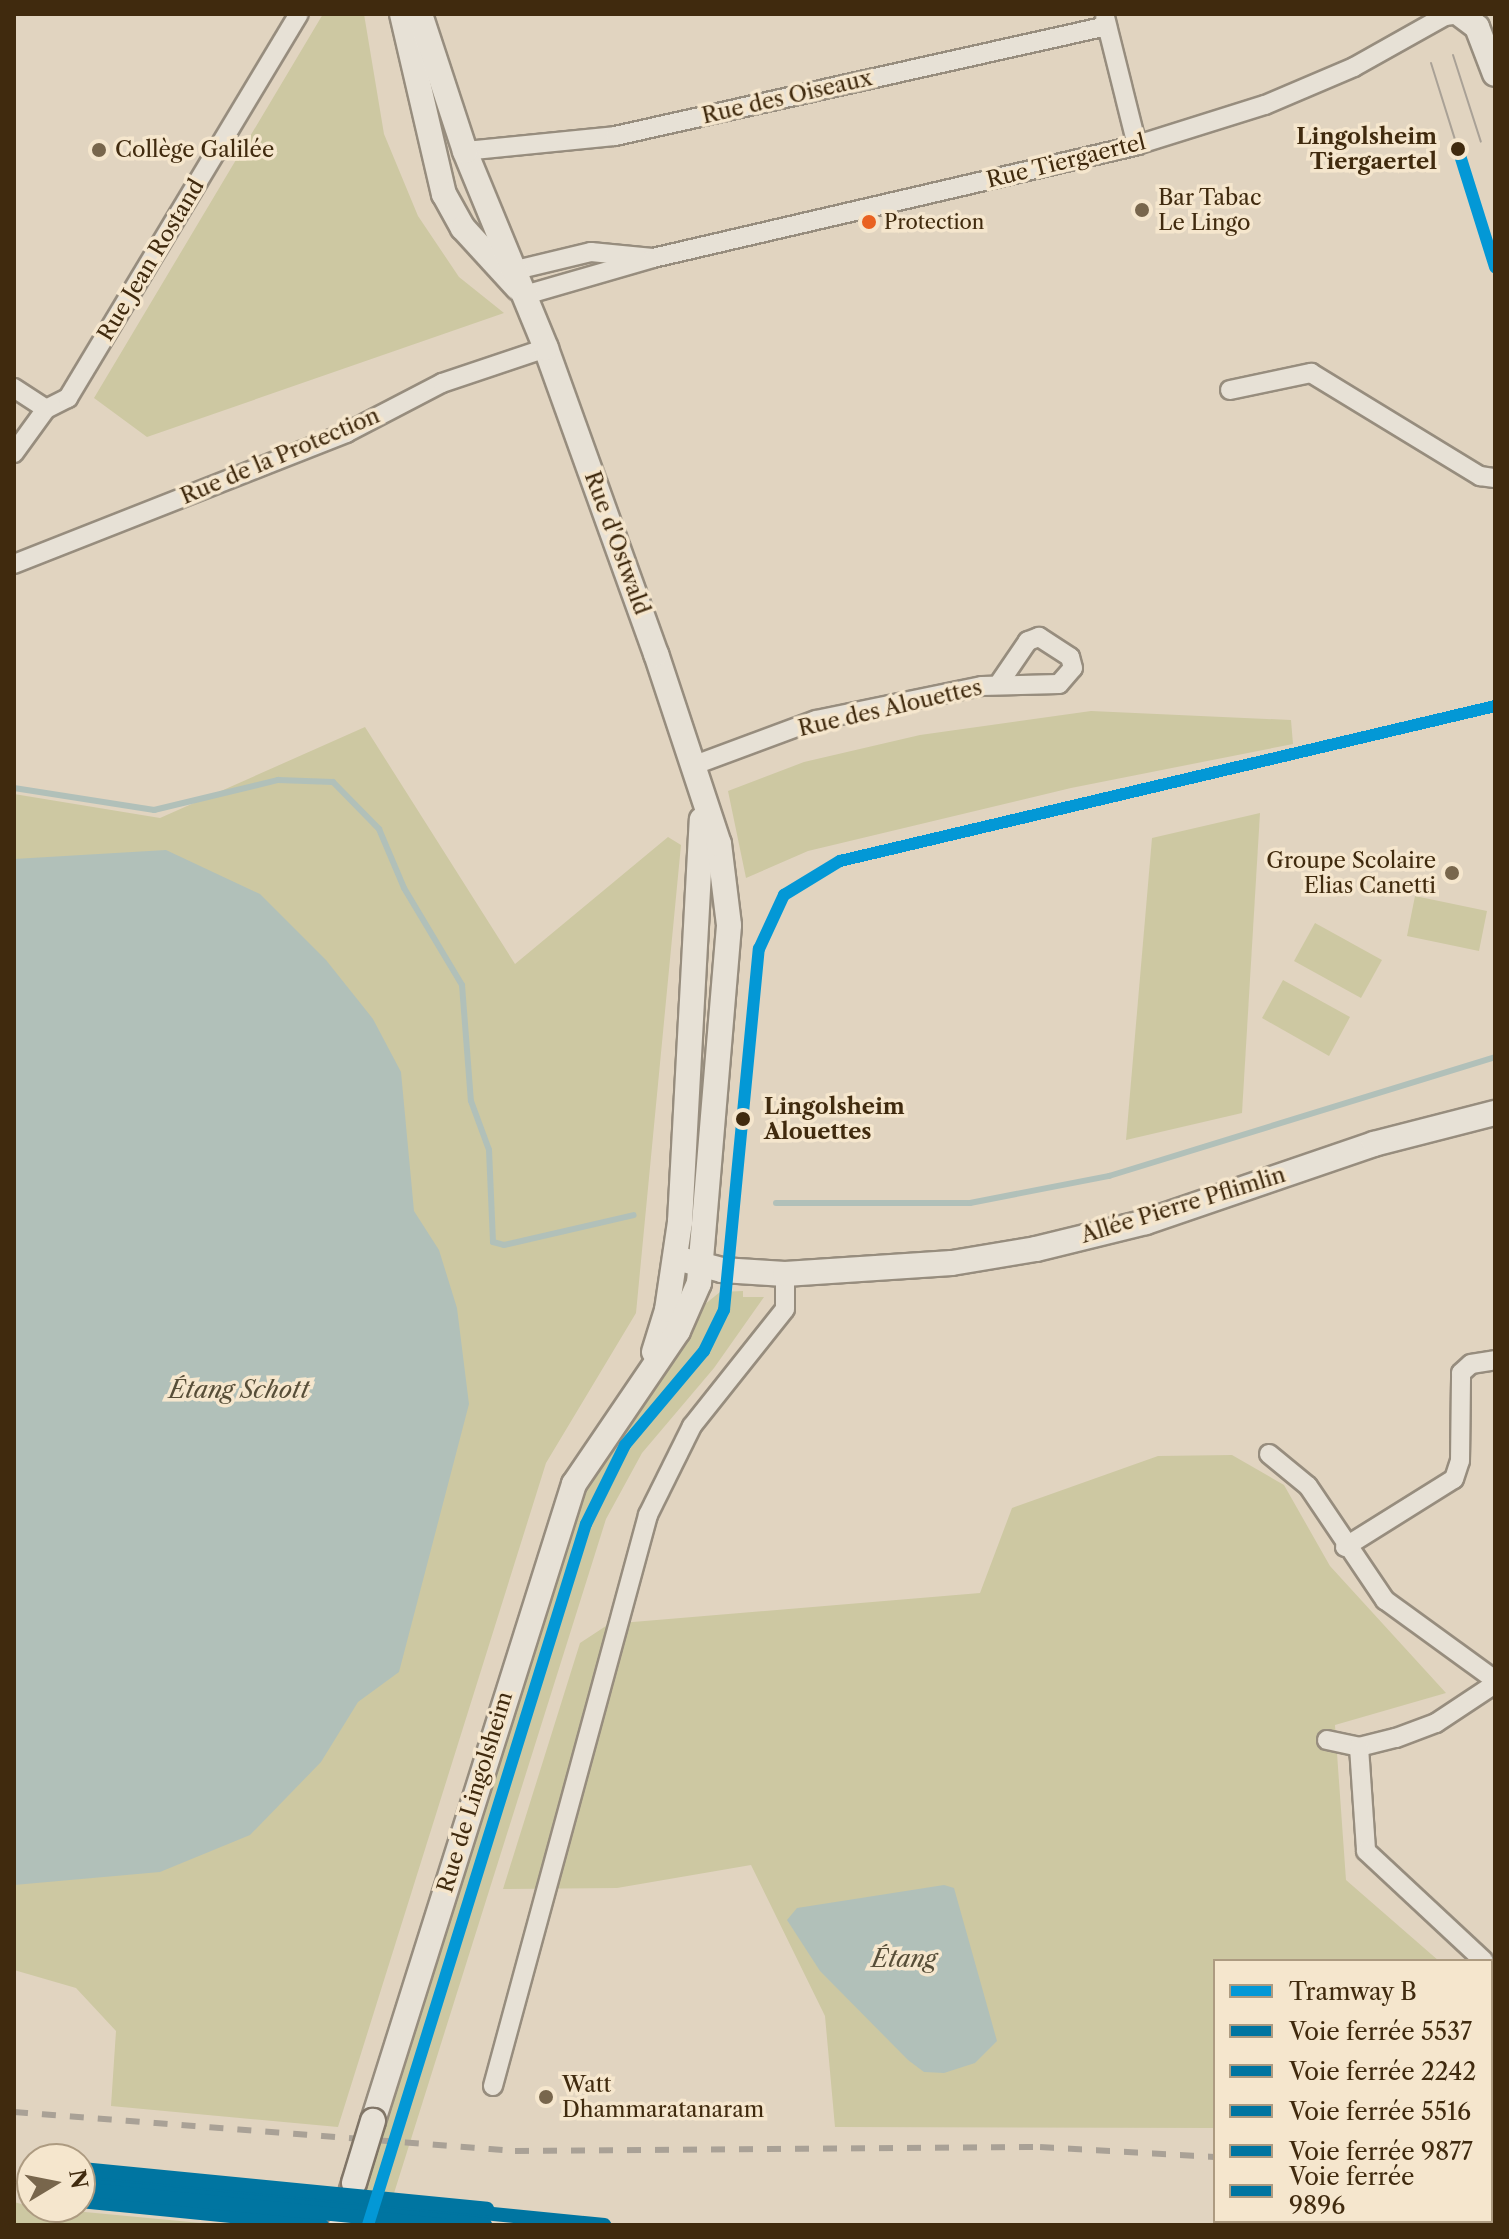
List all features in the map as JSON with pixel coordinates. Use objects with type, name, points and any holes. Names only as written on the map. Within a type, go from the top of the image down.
[{"type":"main road","name":"Rue d'Ostwald","points":[[402,14],[444,194],[481,250],[525,295]]},
{"type":"main road","name":"Rue d'Ostwald","points":[[420,14],[465,151],[546,348],[719,844],[729,903],[703,1266]]},
{"type":"main road","points":[[1474,19],[1495,74]]},
{"type":"main road","name":"Rue d'Ostwald","points":[[676,1258],[703,871],[700,794]]},
{"type":"main road","name":"Allée Pierre Pflimlin","points":[[676,1258],[703,1266],[785,1274],[952,1263],[1036,1249],[1146,1222],[1374,1144],[1495,1113]]},
{"type":"main road","name":"Rue de Lingolsheim","points":[[645,1376],[664,1323],[676,1258]]},
{"type":"main road","name":"Rue de Lingolsheim","points":[[341,2225],[557,1526],[589,1455],[686,1318],[703,1266]]},
{"type":"street","name":"Rue Jean Rostand","points":[[14,453],[46,409],[68,398],[299,14]]},
{"type":"street","name":"Rue Tiergaertel","points":[[525,295],[653,258],[1137,145],[1265,105],[1354,67],[1445,16],[1474,19]]},
{"type":"street","points":[[1106,20],[1137,145]]},
{"type":"street","name":"Rue des Oiseaux","points":[[465,151],[615,136],[1106,20]]},
{"type":"street","name":"Rue Tiergaertel","points":[[516,270],[591,252],[653,258]]},
{"type":"street","name":"Rue de la Protection","points":[[14,564],[346,433],[442,383],[546,348]]},
{"type":"street","points":[[1230,390],[1311,373],[1480,476],[1495,478]]},
{"type":"street","points":[[14,388],[46,409]]},
{"type":"street","name":"Rue des Alouettes","points":[[692,766],[816,720],[998,685]]},
{"type":"street","points":[[493,2086],[648,1515],[692,1426],[785,1309],[785,1274]]},
{"type":"street","points":[[1345,1547],[1454,1479],[1460,1461],[1461,1373],[1471,1364],[1495,1360]]},
{"type":"street","points":[[1269,1454],[1308,1486],[1345,1547],[1407,1619],[1495,1682],[1436,1723],[1359,1747],[1327,1740]]},
{"type":"street","points":[[1359,1747],[1366,1851],[1482,1959]]},
{"type":"shaded area","points":[[323,14],[364,14],[384,134],[418,216],[459,277],[504,313],[147,437],[94,398]]},
{"type":"shaded area","points":[[1091,711],[1291,720],[1293,744],[1071,788],[808,851],[746,878],[728,791],[804,762],[920,735]]},
{"type":"shaded area","points":[[365,727],[515,964],[668,837],[681,845],[636,1313],[546,1463],[338,2127],[111,2106],[116,2031],[76,1988],[14,1970],[14,794],[160,818]]},
{"type":"shaded area","points":[[1260,813],[1242,1113],[1126,1140],[1152,838]]},
{"type":"shaded area","points":[[1415,896],[1487,911],[1479,951],[1407,936]]},
{"type":"shaded area","points":[[1315,923],[1382,960],[1361,998],[1294,961]]},
{"type":"shaded area","points":[[1283,980],[1350,1017],[1329,1056],[1262,1018]]},
{"type":"shaded area","points":[[743,1291],[743,1297],[764,1297],[714,1368],[642,1453],[606,1519],[384,2225],[352,2225],[579,1498],[600,1456],[678,1356],[704,1305],[720,1292]]},
{"type":"shaded area","points":[[1232,1455],[1284,1485],[1330,1566],[1446,1693],[1335,1725],[1346,1880],[1437,1959],[1213,1959],[1213,2128],[835,2127],[825,2016],[751,1865],[617,1888],[503,1889],[580,1643],[609,1624],[980,1593],[1012,1508],[1158,1456]]},
{"type":"shaded area","points":[[14,2202],[16,2223],[96,2223],[96,2213],[222,2225],[14,2225]]},
{"type":"water","name":"Étang Schott","points":[[166,850],[260,894],[326,960],[373,1019],[401,1072],[414,1211],[439,1250],[457,1308],[469,1404],[399,1672],[358,1702],[321,1762],[250,1835],[160,1872],[14,1885],[14,859]]},
{"type":"water","name":"Étang","points":[[944,1885],[954,1888],[997,2041],[975,2063],[944,2073],[924,2072],[908,2060],[820,1971],[787,1920],[797,1908]]},
{"type":"waterway","points":[[14,788],[154,810],[278,780],[333,782],[379,829],[404,888],[462,985],[471,1101],[489,1150],[493,1242],[504,1245],[634,1215]]},
{"type":"waterway","points":[[776,1203],[970,1203],[1109,1176],[1495,1057]]},
{"type":"tram line","points":[[1453,55],[1481,142]]},
{"type":"tram line","points":[[1431,63],[1458,149]]},
{"type":"tram line","name":"B","points":[[1458,149],[1495,267]]},
{"type":"tram line","name":"B","points":[[368,2225],[586,1524],[625,1445],[704,1351],[724,1310],[759,949],[784,895],[840,861],[1495,706]]},
{"type":"railway","points":[[14,2112],[515,2151],[1040,2147],[1213,2157]]},
{"type":"rail line","name":"9896","points":[[96,2170],[487,2209]]},
{"type":"rail line","name":"5537","points":[[96,2175],[604,2225]]},
{"type":"rail line","name":"2242","points":[[96,2187],[485,2225]]},
{"type":"rail line","name":"9877","points":[[96,2191],[442,2225]]},
{"type":"rail line","name":"5516","points":[[96,2203],[322,2225]]},
{"type":"place","name":"Lingolsheim Tiergaertel","points":[[1458,149]]},
{"type":"place","name":"Collège Galilée","points":[[99,150]]},
{"type":"place","name":"Bar Tabac Le Lingo","points":[[1142,210]]},
{"type":"place","name":"Protection","points":[[869,222]]},
{"type":"place","name":"Groupe Scolaire Elias Canetti","points":[[1452,873]]},
{"type":"place","name":"Lingolsheim Alouettes","points":[[743,1119]]},
{"type":"place","name":"Watt Dhammaratanaram","points":[[546,2097]]}]
